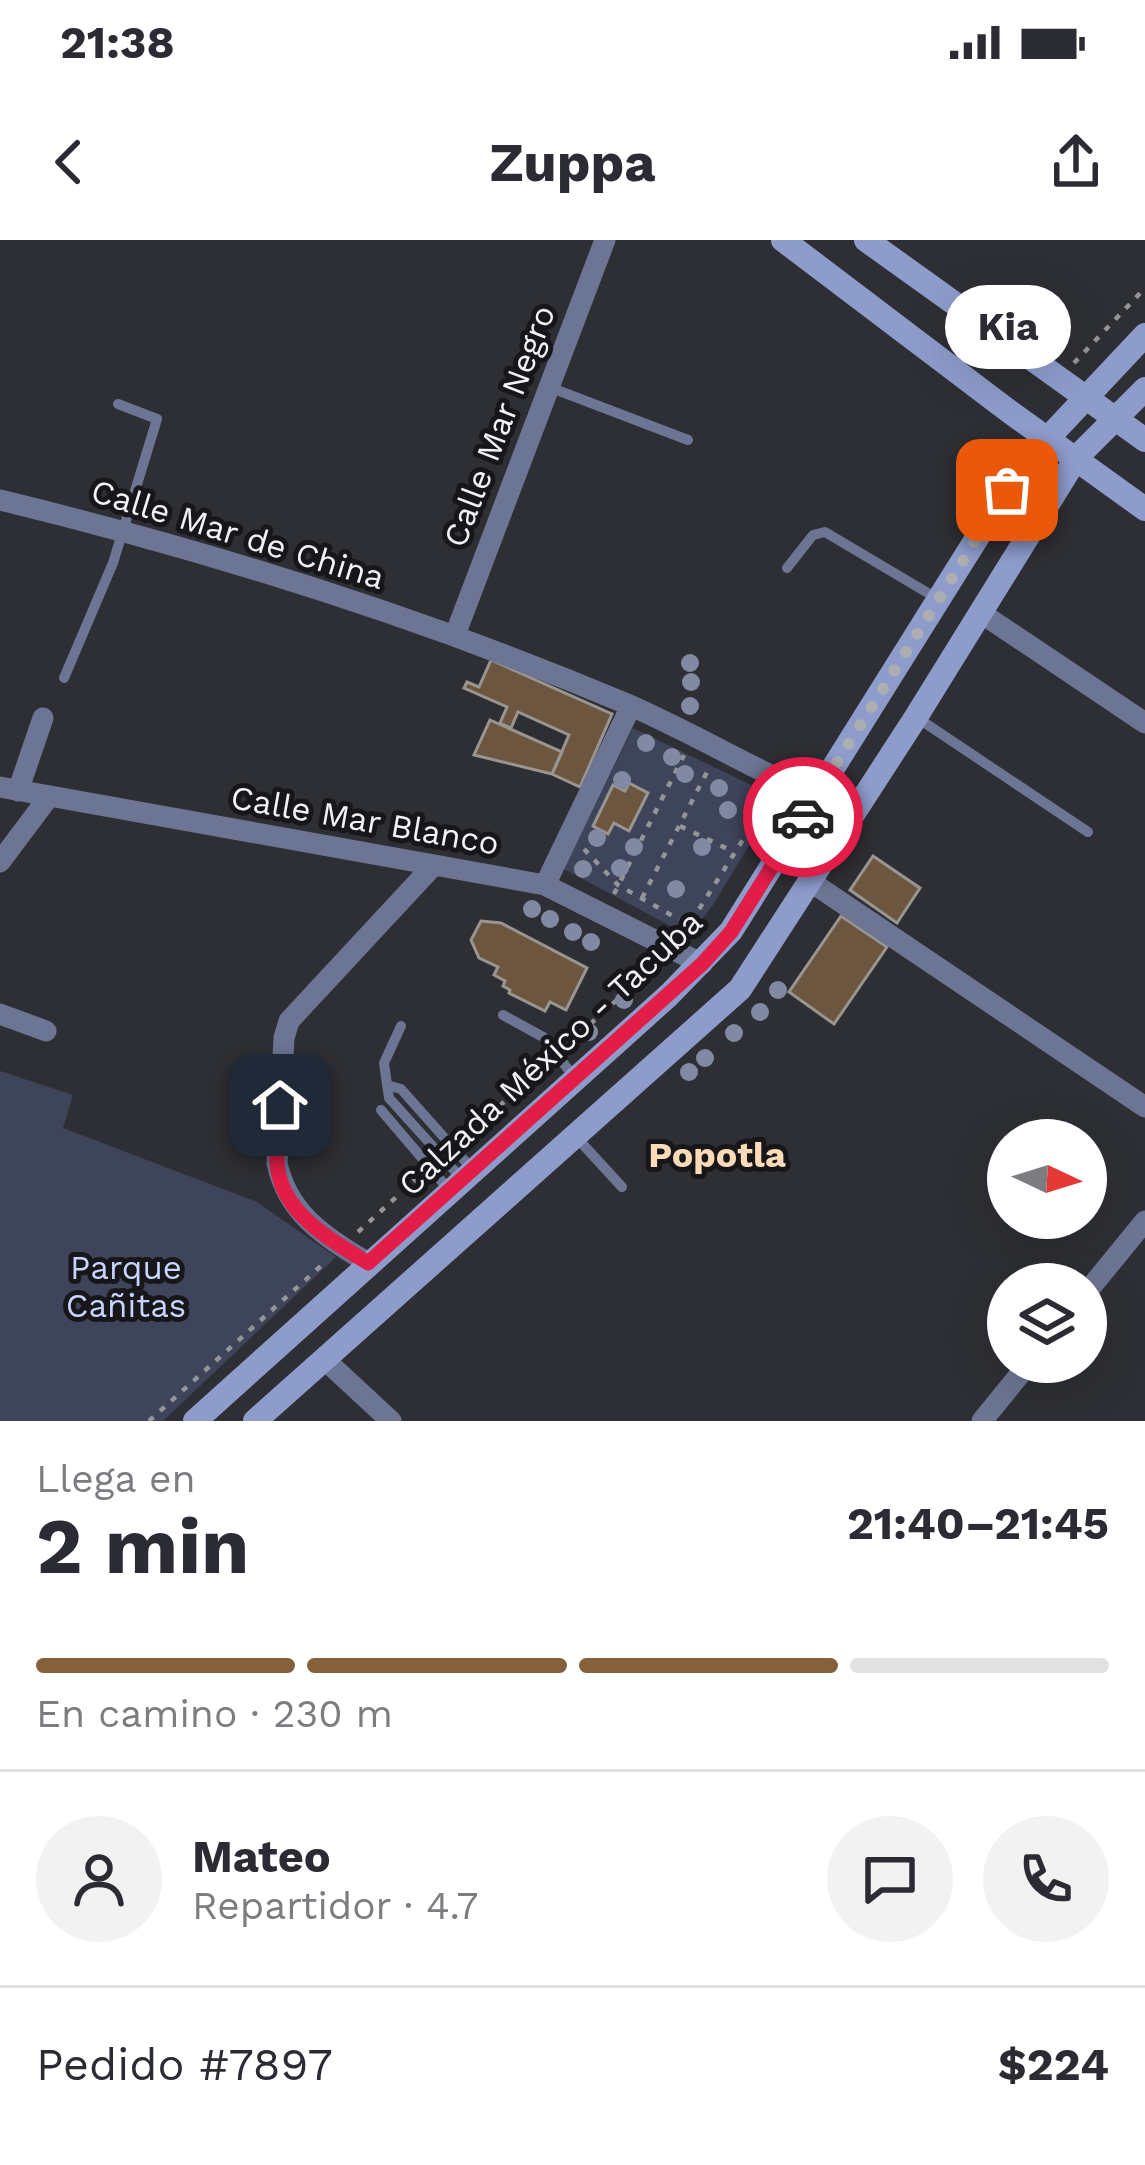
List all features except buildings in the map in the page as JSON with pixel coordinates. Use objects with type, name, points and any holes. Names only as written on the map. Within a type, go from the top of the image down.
[{"type":"main road","points":[[783,240],[1145,509]]},
{"type":"main road","points":[[866,240],[1145,440]]},
{"type":"main road","name":"Calzada México - Tacuba","points":[[195,1421],[702,964],[731,932],[1007,490],[1049,437],[1145,335]]},
{"type":"main road","points":[[255,1421],[740,989],[1077,458],[1145,389]]},
{"type":"street","name":"Calle Mar Negro","points":[[455,635],[605,240]]},
{"type":"street","name":"Calle Mar de China","points":[[0,500],[123,530],[455,635],[631,706],[816,797]]},
{"type":"street","points":[[981,613],[1145,723]]},
{"type":"street","points":[[544,885],[631,706]]},
{"type":"street","points":[[9,789],[43,718]]},
{"type":"street","name":"Calle Mar Blanco","points":[[9,789],[544,885],[702,964]]},
{"type":"street","points":[[0,862],[48,798]]},
{"type":"street","points":[[368,1263],[313,1227],[291,1203],[280,1177],[284,1037],[289,1021],[432,867]]},
{"type":"street","points":[[811,882],[1145,1107]]},
{"type":"street","points":[[0,1014],[46,1031]]},
{"type":"street","points":[[1107,1267],[1145,1221]]},
{"type":"street","points":[[324,1359],[391,1421]]},
{"type":"street","points":[[982,1421],[1013,1383]]},
{"type":"lane","points":[[549,387],[688,440]]},
{"type":"lane","points":[[64,678],[113,562],[157,418],[118,404]]},
{"type":"lane","points":[[787,568],[813,536],[825,532],[938,599]]},
{"type":"lane","points":[[916,717],[1088,832]]},
{"type":"lane","points":[[503,1015],[542,1037],[575,1078]]},
{"type":"lane","points":[[400,1026],[385,1063],[388,1091],[462,1181]]},
{"type":"lane","points":[[388,1091],[401,1089],[453,1148],[462,1181]]},
{"type":"lane","points":[[381,1110],[429,1167],[462,1181]]},
{"type":"lane","points":[[577,1138],[622,1187]]},
{"type":"path","points":[[603,916],[694,736]]},
{"type":"path","points":[[642,898],[709,767]]},
{"type":"path","points":[[580,844],[618,885],[689,925],[781,781]]},
{"type":"path","points":[[680,826],[735,853]]},
{"type":"path","points":[[453,1148],[649,971]]},
{"type":"path","points":[[149,1421],[429,1167]]},
{"type":"green space","points":[[633,728],[778,798],[689,936],[564,869]]},
{"type":"green space","name":"Parque Cañitas","points":[[0,1071],[73,1095],[63,1128],[257,1202],[336,1257],[163,1421],[0,1421]]},
{"type":"way so far","points":[[803,817],[1007,490]]},
{"type":"place","name":"Kia","points":[[1007,490]]},
{"type":"district","name":"Popotla","points":[[717,1155]]},
{"type":"route","points":[[280,1105],[277,1163],[291,1203],[313,1227],[368,1263],[702,964],[731,932],[803,817]]}]
